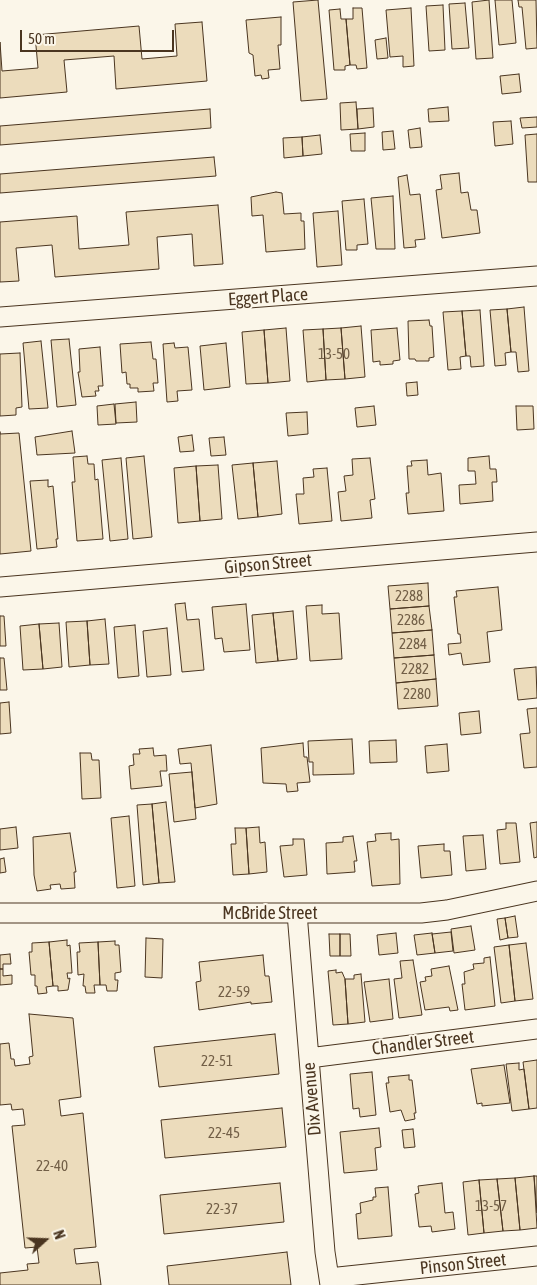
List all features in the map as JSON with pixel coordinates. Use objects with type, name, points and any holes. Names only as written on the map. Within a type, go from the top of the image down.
[{"type":"street","name":"Eggert Place","points":[[0,317],[537,276]]},
{"type":"street","name":"Gipson Street","points":[[0,587],[537,542]]},
{"type":"street","name":"McBride Street","points":[[0,913],[421,912],[447,910],[537,891]]},
{"type":"street","name":"Dix Avenue","points":[[297,913],[330,1282]]},
{"type":"street","name":"Chandler Street","points":[[309,1058],[537,1029]]},
{"type":"street","name":"Pinson Street","points":[[330,1282],[537,1256]]},
{"type":"building","points":[[318,0],[327,99],[301,101],[293,2]]},
{"type":"building","points":[[489,0],[493,58],[476,59],[472,2]]},
{"type":"building","points":[[495,0],[512,0],[516,43],[499,45]]},
{"type":"building","points":[[518,0],[536,0],[537,48],[526,49],[522,7],[519,7]]},
{"type":"building","points":[[465,3],[469,48],[452,49],[449,4]]},
{"type":"building","points":[[443,5],[445,50],[429,51],[426,6]]},
{"type":"building","points":[[353,8],[362,8],[367,68],[357,69],[356,65],[350,65],[346,19],[353,19]]},
{"type":"building","points":[[411,8],[414,66],[403,67],[403,56],[390,57],[386,10]]},
{"type":"building","points":[[340,9],[341,19],[346,19],[350,65],[345,66],[345,70],[334,70],[329,10]]},
{"type":"building","points":[[281,17],[281,45],[278,45],[280,69],[268,70],[269,78],[262,79],[261,75],[255,76],[253,55],[249,53],[246,20]]},
{"type":"building","points":[[202,22],[207,81],[116,89],[114,56],[64,60],[67,92],[0,98],[0,42],[2,71],[38,68],[35,35],[139,26],[142,59],[177,56],[175,24]]},
{"type":"building","points":[[386,38],[388,58],[377,59],[375,40]]},
{"type":"building","points":[[519,74],[521,92],[502,94],[500,76]]},
{"type":"building","points":[[356,102],[358,129],[341,130],[340,103]]},
{"type":"building","points":[[448,107],[449,121],[429,122],[428,109]]},
{"type":"building","points":[[373,108],[374,127],[358,129],[357,109]]},
{"type":"building","points":[[210,109],[211,128],[0,145],[0,126]]},
{"type":"building","points":[[537,117],[537,127],[522,128],[520,118]]},
{"type":"building","points":[[511,121],[513,144],[495,146],[493,122]]},
{"type":"building","points":[[420,128],[422,147],[410,148],[408,130]]},
{"type":"building","points":[[393,131],[395,149],[383,150],[382,132]]},
{"type":"building","points":[[365,133],[365,151],[351,151],[350,134]]},
{"type":"building","points":[[537,134],[537,182],[528,182],[525,135]]},
{"type":"building","points":[[320,135],[322,154],[303,156],[302,137]]},
{"type":"building","points":[[302,137],[303,156],[284,158],[283,138]]},
{"type":"building","points":[[214,157],[216,176],[0,193],[0,174]]},
{"type":"building","points":[[459,173],[461,193],[468,192],[471,210],[477,210],[480,233],[442,238],[436,190],[442,189],[440,175]]},
{"type":"building","points":[[407,175],[410,195],[420,194],[425,239],[415,240],[416,247],[404,248],[398,177]]},
{"type":"building","points":[[276,192],[282,193],[284,214],[301,213],[301,221],[304,221],[305,249],[266,252],[263,215],[252,216],[251,197]]},
{"type":"building","points":[[393,196],[395,249],[376,249],[371,198]]},
{"type":"building","points":[[364,199],[368,244],[357,245],[357,250],[346,250],[342,201]]},
{"type":"building","points":[[218,205],[223,264],[194,266],[192,234],[157,237],[159,269],[55,277],[52,245],[16,248],[19,281],[0,282],[0,222],[77,216],[79,249],[129,245],[126,212]]},
{"type":"building","points":[[338,211],[342,265],[317,267],[313,213]]},
{"type":"building","points":[[524,307],[529,371],[518,372],[516,352],[511,352],[507,309]]},
{"type":"building","points":[[507,309],[511,352],[505,353],[506,365],[495,366],[490,310]]},
{"type":"building","points":[[480,310],[484,366],[471,367],[470,356],[466,356],[462,311]]},
{"type":"building","points":[[462,311],[466,356],[460,357],[461,369],[448,370],[443,312]]},
{"type":"building","points":[[429,320],[430,326],[432,326],[434,357],[429,358],[429,361],[409,359],[408,321]]},
{"type":"building","points":[[361,326],[365,377],[345,379],[341,328]]},
{"type":"building","points":[[286,328],[290,381],[268,383],[264,330]]},
{"type":"building","points":[[341,328],[345,379],[326,380],[323,329]]},
{"type":"building","points":[[397,328],[400,360],[393,361],[393,364],[380,365],[380,361],[373,362],[371,330]]},
{"type":"building","points":[[323,329],[326,380],[307,382],[303,330]]},
{"type":"building","points":[[264,330],[268,383],[246,384],[242,332]]},
{"type":"building","points":[[69,339],[76,405],[57,407],[51,340]]},
{"type":"building","points":[[41,341],[48,408],[29,409],[23,343]]},
{"type":"building","points":[[151,342],[153,359],[156,359],[158,383],[153,383],[154,391],[138,392],[138,388],[130,388],[130,384],[127,384],[126,372],[122,373],[120,344]]},
{"type":"building","points":[[174,343],[175,348],[188,347],[192,390],[177,391],[178,401],[167,402],[163,344]]},
{"type":"building","points":[[226,343],[230,387],[204,390],[200,346]]},
{"type":"building","points":[[100,347],[103,386],[98,386],[99,391],[95,391],[96,396],[82,397],[78,372],[80,372],[79,349]]},
{"type":"building","points":[[20,353],[22,407],[16,408],[16,415],[0,416],[0,354]]},
{"type":"building","points":[[417,382],[418,395],[407,396],[406,383]]},
{"type":"building","points":[[136,402],[137,422],[116,423],[115,404]]},
{"type":"building","points":[[114,404],[116,424],[98,425],[97,406]]},
{"type":"building","points":[[374,406],[376,425],[357,427],[355,408]]},
{"type":"building","points":[[516,406],[533,406],[534,429],[517,430]]},
{"type":"building","points":[[307,412],[308,434],[288,436],[286,413]]},
{"type":"building","points":[[72,431],[75,453],[37,455],[35,437]]},
{"type":"building","points":[[19,433],[31,551],[0,554],[0,434]]},
{"type":"building","points":[[192,435],[194,451],[180,452],[178,437]]},
{"type":"building","points":[[224,437],[226,455],[211,456],[209,438]]},
{"type":"building","points":[[87,456],[88,464],[94,464],[95,480],[98,479],[103,539],[77,541],[72,482],[75,482],[73,457]]},
{"type":"building","points":[[144,456],[152,537],[133,539],[126,458]]},
{"type":"building","points":[[489,456],[490,469],[496,469],[497,482],[492,482],[493,501],[460,504],[459,485],[476,484],[475,471],[468,471],[468,458]]},
{"type":"building","points":[[121,458],[128,539],[110,541],[102,460]]},
{"type":"building","points":[[370,458],[375,499],[370,500],[372,518],[341,521],[338,492],[346,491],[344,476],[353,475],[352,459]]},
{"type":"building","points":[[427,460],[428,475],[441,473],[444,511],[408,514],[406,493],[409,493],[407,466],[412,466],[411,461]]},
{"type":"building","points":[[277,461],[282,514],[258,517],[253,463]]},
{"type":"building","points":[[253,463],[258,517],[238,519],[232,465]]},
{"type":"building","points":[[218,465],[222,519],[200,521],[196,466]]},
{"type":"building","points":[[196,466],[200,521],[178,523],[174,468]]},
{"type":"building","points":[[327,468],[332,521],[299,524],[296,494],[304,494],[303,478],[314,477],[313,469]]},
{"type":"building","points":[[48,480],[48,487],[53,486],[58,539],[56,539],[57,547],[37,549],[30,481]]},
{"type":"building","points":[[428,583],[429,606],[390,609],[388,586]]},
{"type":"building","points":[[498,587],[502,630],[487,632],[490,662],[463,665],[461,653],[449,655],[448,644],[461,643],[460,634],[458,634],[454,597],[457,597],[456,591]]},
{"type":"building","points":[[185,603],[187,620],[199,619],[204,670],[182,672],[175,604]]},
{"type":"building","points":[[246,604],[250,650],[224,652],[222,638],[215,639],[212,607]]},
{"type":"building","points":[[322,605],[322,614],[339,613],[342,659],[310,661],[306,606]]},
{"type":"building","points":[[429,606],[432,630],[392,633],[390,609]]},
{"type":"building","points":[[293,611],[297,659],[278,661],[273,613]]},
{"type":"building","points":[[273,613],[278,661],[256,663],[252,615]]},
{"type":"building","points":[[0,616],[4,616],[6,646],[0,646]]},
{"type":"building","points":[[105,619],[109,664],[90,665],[87,621]]},
{"type":"building","points":[[87,621],[90,665],[69,667],[66,622]]},
{"type":"building","points":[[59,623],[62,667],[43,669],[39,624]]},
{"type":"building","points":[[39,624],[43,669],[23,670],[20,626]]},
{"type":"building","points":[[135,625],[139,676],[118,678],[114,627]]},
{"type":"building","points":[[167,628],[171,675],[147,677],[143,631]]},
{"type":"building","points":[[432,630],[434,655],[394,658],[392,633]]},
{"type":"building","points":[[434,655],[436,679],[396,683],[394,658]]},
{"type":"building","points":[[0,658],[4,658],[7,690],[0,690]]},
{"type":"building","points":[[536,667],[537,698],[518,700],[514,669]]},
{"type":"building","points":[[436,679],[438,706],[398,709],[396,683]]},
{"type":"building","points":[[9,702],[11,733],[0,734],[0,703]]},
{"type":"building","points":[[537,708],[537,767],[524,768],[520,734],[530,733],[527,709]]},
{"type":"building","points":[[479,711],[481,733],[461,735],[459,713]]},
{"type":"building","points":[[352,739],[354,774],[313,775],[313,762],[309,762],[308,741]]},
{"type":"building","points":[[396,740],[397,762],[370,763],[369,741]]},
{"type":"building","points":[[303,743],[310,782],[297,783],[298,791],[287,792],[286,784],[263,783],[261,748]]},
{"type":"building","points":[[447,744],[449,771],[427,773],[425,746]]},
{"type":"building","points":[[211,745],[217,804],[195,808],[191,763],[180,764],[178,749]]},
{"type":"building","points":[[153,748],[154,756],[166,755],[167,771],[160,771],[162,786],[131,789],[129,766],[134,765],[133,754],[140,754],[139,749]]},
{"type":"building","points":[[80,753],[91,753],[92,760],[99,760],[101,798],[82,799]]},
{"type":"building","points":[[192,772],[196,819],[174,822],[169,774]]},
{"type":"building","points":[[166,802],[175,882],[159,883],[152,804]]},
{"type":"building","points":[[152,804],[159,883],[143,885],[137,805]]},
{"type":"building","points":[[129,816],[135,886],[117,888],[111,818]]},
{"type":"building","points":[[537,822],[537,857],[534,858],[530,823]]},
{"type":"building","points":[[506,823],[516,823],[520,862],[500,864],[497,830],[506,829]]},
{"type":"building","points":[[16,827],[18,848],[0,850],[0,829]]},
{"type":"building","points":[[259,827],[260,843],[265,842],[267,872],[249,874],[246,828]]},
{"type":"building","points":[[235,828],[246,828],[249,874],[233,875],[231,844],[236,844]]},
{"type":"building","points":[[70,833],[76,872],[74,872],[75,888],[61,889],[60,884],[50,885],[51,889],[37,891],[34,875],[33,837]]},
{"type":"building","points":[[391,833],[391,840],[399,839],[400,884],[372,886],[367,842],[376,841],[375,834]]},
{"type":"building","points":[[483,835],[486,869],[466,871],[463,836]]},
{"type":"building","points":[[353,836],[357,861],[354,861],[355,872],[327,874],[326,843],[343,842],[343,837]]},
{"type":"building","points":[[293,839],[304,839],[307,875],[284,877],[280,846],[293,845]]},
{"type":"building","points":[[444,844],[444,851],[450,851],[452,875],[421,878],[418,846]]},
{"type":"building","points":[[4,858],[6,872],[0,873],[0,859]]},
{"type":"building","points":[[515,916],[518,937],[508,938],[505,918]]},
{"type":"building","points":[[505,918],[508,938],[500,940],[497,919]]},
{"type":"building","points":[[471,926],[475,950],[454,953],[451,929]]},
{"type":"building","points":[[451,932],[453,951],[435,953],[432,934]]},
{"type":"building","points":[[396,933],[398,953],[379,955],[377,935]]},
{"type":"building","points":[[432,933],[435,953],[417,955],[414,935]]},
{"type":"building","points":[[329,934],[340,934],[340,956],[330,956]]},
{"type":"building","points":[[340,934],[350,934],[351,956],[340,956]]},
{"type":"building","points":[[146,938],[163,939],[162,978],[145,977]]},
{"type":"building","points":[[67,940],[67,946],[70,945],[72,973],[67,973],[68,979],[70,978],[68,990],[58,991],[58,986],[53,986],[49,942]]},
{"type":"building","points":[[115,941],[115,945],[119,945],[121,972],[115,973],[115,980],[118,980],[117,991],[107,991],[106,985],[100,985],[98,942]]},
{"type":"building","points":[[49,942],[53,986],[46,987],[47,993],[38,994],[37,986],[35,986],[35,975],[31,975],[29,952],[32,952],[32,943]]},
{"type":"building","points":[[98,942],[100,985],[94,985],[95,993],[86,993],[85,986],[83,986],[84,974],[78,975],[77,952],[80,952],[79,943]]},
{"type":"building","points":[[526,943],[533,999],[515,1001],[509,945]]},
{"type":"building","points":[[509,945],[515,1001],[501,1003],[494,947]]},
{"type":"building","points":[[10,954],[11,964],[3,964],[3,969],[0,969],[0,955]]},
{"type":"building","points":[[263,955],[265,976],[269,976],[272,1002],[251,1004],[251,1002],[199,1010],[196,982],[201,981],[199,962]]},
{"type":"building","points":[[490,957],[495,1006],[465,1010],[462,984],[465,984],[464,972],[474,969],[473,964],[484,963],[484,958]]},
{"type":"building","points":[[413,960],[422,1015],[399,1018],[394,979],[402,978],[400,961]]},
{"type":"building","points":[[449,966],[458,1010],[450,1011],[449,1007],[425,1010],[420,982],[426,981],[425,977],[432,976],[431,969]]},
{"type":"building","points":[[0,969],[3,969],[3,976],[12,975],[12,984],[0,985]]},
{"type":"building","points":[[336,970],[336,973],[342,972],[345,979],[348,1024],[333,1025],[328,971]]},
{"type":"building","points":[[361,974],[365,1022],[348,1024],[345,979],[354,979],[354,975]]},
{"type":"building","points":[[389,979],[393,1019],[370,1022],[364,982]]},
{"type":"building","points":[[29,1014],[73,1018],[81,1097],[59,1100],[61,1116],[83,1113],[96,1247],[74,1249],[76,1264],[98,1262],[101,1285],[0,1285],[0,1273],[28,1270],[27,1264],[39,1263],[37,1247],[25,1248],[12,1126],[25,1125],[23,1109],[12,1110],[11,1104],[0,1105],[0,1044],[9,1043],[11,1059],[14,1059],[15,1066],[30,1064],[29,1057],[33,1056]]},
{"type":"building","points":[[275,1034],[279,1074],[159,1087],[154,1047]]},
{"type":"building","points":[[537,1060],[537,1108],[529,1109],[523,1062]]},
{"type":"building","points":[[519,1063],[519,1070],[524,1069],[529,1109],[512,1111],[506,1064]]},
{"type":"building","points":[[504,1065],[510,1103],[482,1106],[482,1103],[477,1104],[471,1069]]},
{"type":"building","points":[[372,1072],[376,1115],[360,1117],[359,1108],[353,1109],[350,1074]]},
{"type":"building","points":[[409,1075],[409,1080],[412,1080],[416,1113],[414,1113],[415,1119],[405,1121],[401,1110],[390,1112],[386,1083],[389,1083],[388,1077]]},
{"type":"building","points":[[282,1108],[286,1147],[165,1158],[161,1120]]},
{"type":"building","points":[[379,1128],[381,1147],[375,1148],[377,1170],[344,1173],[340,1132]]},
{"type":"building","points":[[413,1129],[415,1147],[404,1148],[402,1130]]},
{"type":"building","points":[[534,1176],[537,1228],[520,1230],[515,1178]]},
{"type":"building","points":[[534,1176],[537,1176],[537,1213]]},
{"type":"building","points":[[515,1178],[520,1230],[503,1231],[497,1179]]},
{"type":"building","points":[[497,1179],[503,1231],[484,1233],[479,1180]]},
{"type":"building","points":[[479,1180],[484,1233],[468,1235],[463,1182]]},
{"type":"building","points":[[280,1183],[284,1222],[164,1234],[160,1195]]},
{"type":"building","points":[[442,1183],[445,1213],[453,1212],[455,1229],[432,1232],[431,1226],[419,1227],[415,1194],[419,1193],[418,1186]]},
{"type":"building","points":[[388,1187],[392,1236],[358,1239],[356,1214],[361,1213],[360,1203],[373,1200],[373,1197],[376,1197],[375,1188]]},
{"type":"building","points":[[287,1252],[291,1285],[169,1285],[167,1266]]}]
